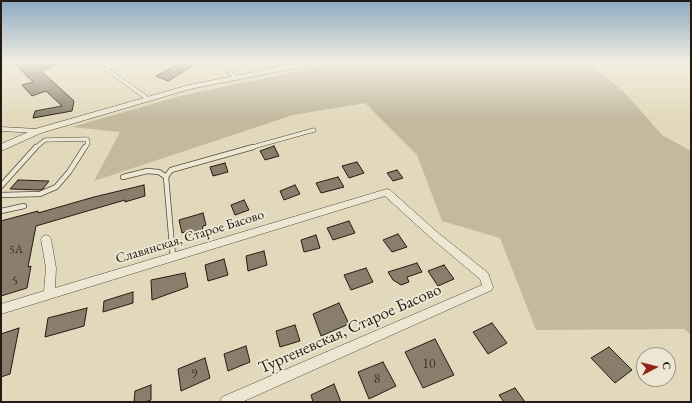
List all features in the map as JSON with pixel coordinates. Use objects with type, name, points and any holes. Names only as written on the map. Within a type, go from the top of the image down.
[{"type":"street","points":[[1,148],[38,131],[147,98],[188,87],[221,81]]},
{"type":"street","points":[[1,129],[38,131]]},
{"type":"street","name":"Славянская, Старое Басово","points":[[1,309],[387,192],[434,235],[484,276],[488,287]]},
{"type":"street","points":[[46,239],[51,268],[49,295]]},
{"type":"street","name":"Тургеневская, Старое Басово","points":[[226,402],[488,287]]},
{"type":"lane","points":[[123,81],[147,98]]},
{"type":"lane","points":[[174,257],[166,177],[171,170],[314,130]]},
{"type":"lane","points":[[1,186],[38,145],[45,140],[87,139],[88,143],[70,172],[56,187],[40,194],[1,195]]},
{"type":"lane","points":[[123,177],[147,171],[159,172],[166,177]]},
{"type":"lane","points":[[1,211],[24,206]]},
{"type":"shaded area","points":[[252,81],[610,81],[625,93],[662,135],[691,151],[691,335],[684,329],[536,330],[500,238],[442,221],[417,155],[365,103],[293,115],[94,181],[120,132],[72,127],[180,96]]},
{"type":"building","points":[[32,81],[52,81],[74,101],[72,111],[33,118],[35,111],[62,106],[46,91],[32,96],[22,85],[33,82]]},
{"type":"building","points":[[274,146],[279,156],[265,160],[260,151]]},
{"type":"building","points":[[357,162],[364,173],[349,178],[342,166]]},
{"type":"building","points":[[225,163],[228,172],[213,176],[210,167]]},
{"type":"building","points":[[397,170],[403,178],[393,181],[387,173]]},
{"type":"building","points":[[338,177],[344,187],[321,193],[316,183]]},
{"type":"building","points":[[18,180],[49,181],[43,189],[40,190],[10,189]]},
{"type":"building","points":[[144,185],[145,196],[125,202],[125,200],[36,226],[28,267],[31,266],[27,288],[1,296],[1,221],[38,211],[38,213]]},
{"type":"building","points":[[295,185],[300,194],[284,200],[280,191]]},
{"type":"building","points":[[244,200],[249,210],[235,215],[231,205]]},
{"type":"building","points":[[203,213],[206,225],[203,226],[202,231],[189,235],[188,231],[182,233],[179,220]]},
{"type":"building","points":[[349,221],[355,233],[333,240],[327,228]]},
{"type":"building","points":[[398,234],[407,247],[392,252],[383,240]]},
{"type":"building","points":[[316,235],[320,248],[304,252],[301,240]]},
{"type":"building","points":[[264,251],[267,265],[248,271],[246,256]]},
{"type":"building","points":[[224,259],[228,275],[208,281],[205,265]]},
{"type":"building","points":[[417,263],[422,272],[407,277],[409,282],[401,285],[393,280],[388,272]]},
{"type":"building","points":[[444,265],[454,279],[438,286],[428,271]]},
{"type":"building","points":[[366,268],[373,282],[351,290],[344,275]]},
{"type":"building","points":[[185,273],[188,287],[152,300],[151,280]]},
{"type":"building","points":[[133,292],[133,303],[103,312],[104,301]]},
{"type":"building","points":[[339,303],[349,324],[321,336],[313,314]]},
{"type":"building","points":[[87,308],[84,326],[45,337],[48,318]]},
{"type":"building","points":[[492,323],[507,343],[488,354],[473,332]]},
{"type":"building","points":[[295,325],[300,341],[280,347],[276,331]]},
{"type":"building","points":[[19,328],[10,374],[1,377],[1,334]]},
{"type":"building","points":[[435,339],[454,375],[423,388],[405,352]]},
{"type":"building","points":[[246,346],[250,362],[228,371],[224,354]]},
{"type":"building","points":[[609,347],[632,370],[615,383],[591,358]]},
{"type":"building","points":[[205,358],[210,378],[181,391],[178,369]]},
{"type":"building","points":[[383,362],[396,386],[369,399],[358,372]]},
{"type":"building","points":[[334,384],[341,402],[313,402],[311,395]]},
{"type":"building","points":[[151,385],[151,400],[145,402],[134,402],[135,391]]},
{"type":"building","points":[[515,388],[525,402],[504,402],[499,395]]}]
